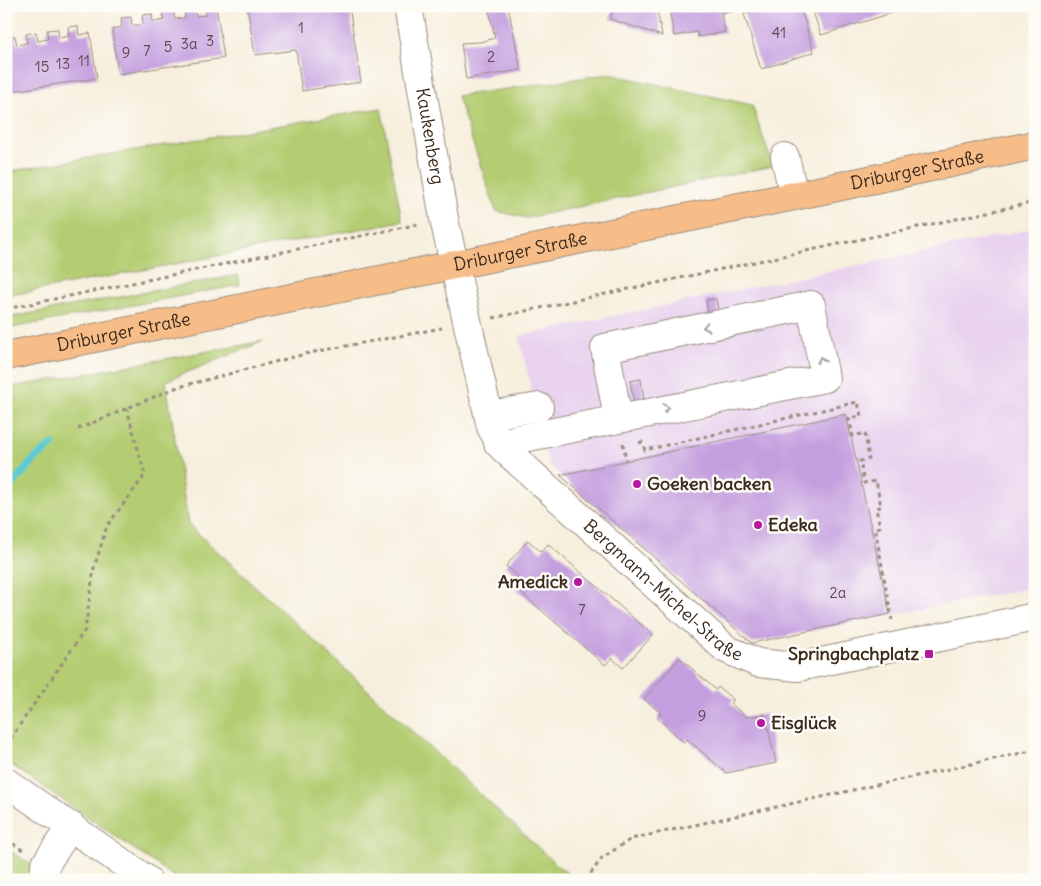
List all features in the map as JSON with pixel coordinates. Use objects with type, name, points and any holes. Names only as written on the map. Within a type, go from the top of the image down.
[{"type":"main road","name":"Driburger Straße","points":[[6,356],[455,266],[1035,145]]},
{"type":"street","name":"Kaukenberg","points":[[408,6],[444,219],[455,266]]},
{"type":"street","points":[[785,157],[794,196]]},
{"type":"street","points":[[455,266],[489,415],[498,443],[825,378],[811,305],[604,348],[618,418]]},
{"type":"street","points":[[489,415],[539,407]]},
{"type":"street","name":"Bergmann-Michel-Straße","points":[[498,443],[726,649],[758,663],[798,667],[1035,617]]},
{"type":"street","points":[[6,782],[147,880]]},
{"type":"street","points":[[44,876],[45,865],[71,826]]},
{"type":"path","points":[[78,429],[175,388],[309,353],[469,323],[1035,202]]},
{"type":"path","points":[[6,309],[444,219]]},
{"type":"path","points":[[624,446],[642,442],[645,450],[858,402],[860,416],[849,418],[853,436],[865,433],[869,459],[860,461],[864,484],[876,481],[881,507],[876,508],[880,527],[875,528],[898,645]]},
{"type":"path","points":[[6,745],[85,630],[94,568],[107,526],[145,475],[126,409]]},
{"type":"path","points":[[586,880],[602,858],[631,839],[1035,750]]},
{"type":"shaded area","points":[[1035,228],[1035,587],[752,643],[549,465],[519,336]]},
{"type":"green space","points":[[609,74],[752,105],[773,166],[526,218],[496,211],[457,96]]},
{"type":"green space","points":[[381,108],[402,221],[6,296],[6,172]]},
{"type":"green space","points":[[238,275],[240,285],[6,329],[6,318]]},
{"type":"green space","points":[[264,341],[166,381],[188,524],[558,866],[576,880],[179,880],[6,761],[6,388]]},
{"type":"green space","points":[[6,848],[55,880],[6,880]]},
{"type":"building","points":[[205,6],[216,6],[224,58],[118,74],[112,29],[122,27],[121,18],[131,17],[132,25],[139,25],[143,24],[142,15],[152,14],[153,22],[164,20],[162,12],[173,10],[175,19],[185,18],[184,9],[194,8],[196,16],[206,15]]},
{"type":"building","points":[[247,6],[349,6],[361,82],[302,91],[296,50],[255,55]]},
{"type":"building","points":[[488,6],[508,6],[521,70],[466,79],[461,43],[480,42],[495,38]]},
{"type":"building","points":[[606,6],[646,8],[731,6],[732,11],[721,13],[725,32],[698,37],[697,32],[674,36],[669,8],[657,10],[662,36],[610,19],[613,9]]},
{"type":"building","points":[[769,6],[800,6],[814,52],[761,69],[744,14]]},
{"type":"building","points":[[823,6],[911,7],[821,35],[813,12],[824,9]]},
{"type":"building","points":[[78,26],[79,35],[90,33],[97,78],[6,92],[6,37],[15,36],[17,45],[27,43],[26,34],[36,32],[38,41],[48,39],[47,30],[58,29],[59,38],[69,36],[68,27]]},
{"type":"building","points":[[716,299],[720,320],[709,321],[706,300]]},
{"type":"building","points":[[641,379],[644,399],[634,402],[630,381]]},
{"type":"building","points":[[846,414],[890,614],[752,643],[560,475]]},
{"type":"building","points":[[528,540],[541,552],[548,544],[653,635],[623,668],[612,658],[605,665],[512,585],[518,576],[506,566]]},
{"type":"building","points":[[680,658],[716,690],[718,687],[734,700],[730,703],[746,717],[765,714],[776,763],[726,773],[687,739],[684,742],[657,718],[661,713],[644,699]]},
{"type":"waterway","points":[[6,491],[34,460],[52,445]]},
{"type":"place","name":"Goeken backen","points":[[637,484]]},
{"type":"place","name":"Edeka","points":[[758,525]]},
{"type":"place","name":"Amedick","points":[[578,582]]},
{"type":"place","name":"Springbachplatz","points":[[929,654]]},
{"type":"place","name":"Eisglück","points":[[761,723]]}]
